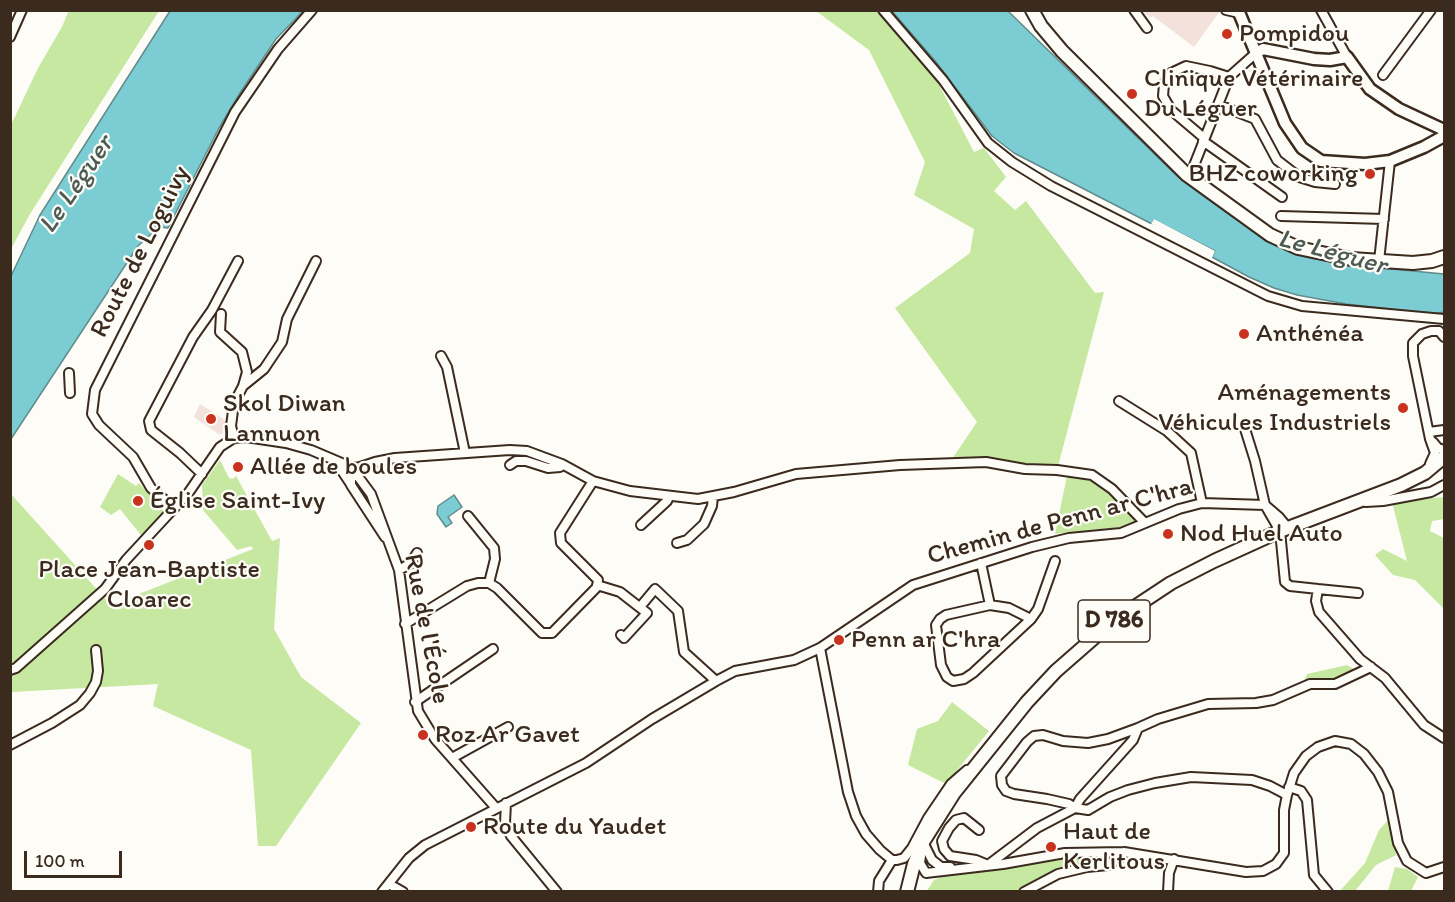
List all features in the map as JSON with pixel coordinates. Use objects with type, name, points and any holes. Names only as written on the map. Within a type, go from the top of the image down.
[{"type":"main road","points":[[1033,11],[1041,26],[1062,51],[1187,175],[1270,235],[1298,248],[1351,259],[1413,263],[1444,257]]},
{"type":"main road","points":[[1239,12],[1285,123],[1302,148],[1321,161],[1365,164],[1390,161],[1444,136]]},
{"type":"main road","points":[[1256,53],[1263,49],[1314,59],[1330,60],[1347,57],[1370,89],[1399,109],[1444,130]]},
{"type":"main road","name":"D 786","points":[[908,886],[923,842],[950,798],[1027,702],[1056,671],[1112,622],[1180,579],[1245,546],[1425,473],[1444,458]]},
{"type":"street","points":[[10,37],[22,10]]},
{"type":"street","name":"Route de Loguivy","points":[[174,508],[151,488],[133,457],[99,425],[92,414],[94,390],[235,112],[278,49],[312,10]]},
{"type":"street","points":[[883,10],[943,80],[988,143],[1012,162],[1051,186],[1268,296],[1302,306],[1444,319]]},
{"type":"street","points":[[1134,10],[1147,28]]},
{"type":"street","points":[[1226,10],[1239,12]]},
{"type":"street","points":[[1320,10],[1347,57]]},
{"type":"street","points":[[1383,75],[1431,10]]},
{"type":"street","points":[[1187,175],[1193,168],[1229,77],[1256,53]]},
{"type":"street","points":[[1229,77],[1186,66],[1171,73],[1164,84],[1163,96],[1171,110],[1203,139],[1282,196]]},
{"type":"street","points":[[1219,105],[1255,118],[1277,160],[1299,177],[1335,184]]},
{"type":"street","points":[[1378,261],[1390,161]]},
{"type":"street","points":[[1281,216],[1384,219]]},
{"type":"street","points":[[201,474],[180,453],[151,430],[149,421],[193,337],[212,310],[238,261]]},
{"type":"street","points":[[243,386],[264,369],[282,342],[287,319],[316,261]]},
{"type":"street","points":[[221,314],[220,332],[242,352],[247,372],[234,403],[231,426],[234,438]]},
{"type":"street","points":[[1425,473],[1435,453],[1429,436],[1413,356],[1413,343],[1422,334],[1442,334]]},
{"type":"street","points":[[441,356],[447,367],[465,453]]},
{"type":"street","points":[[69,373],[70,393]]},
{"type":"street","points":[[1119,401],[1167,431],[1191,453],[1202,503]]},
{"type":"street","points":[[1245,429],[1265,505],[1284,530],[1285,582],[1290,586],[1358,593]]},
{"type":"street","points":[[1429,436],[1444,430]]},
{"type":"street","points":[[10,670],[16,668],[105,589],[126,560],[174,508],[220,447],[234,438],[246,436],[286,442],[357,468],[395,458],[510,450],[527,451],[562,464],[593,481],[630,491],[698,499],[734,492],[796,474],[900,465],[987,462],[1025,469],[1057,470],[1092,475],[1112,489],[1145,523]]},
{"type":"street","points":[[1429,436],[1438,448],[1444,450]]},
{"type":"street","name":"Rue de l'École","points":[[311,450],[338,466],[387,540]]},
{"type":"street","points":[[510,465],[516,460],[548,468],[560,467],[562,464]]},
{"type":"street","points":[[351,467],[351,485]]},
{"type":"street","name":"Rue de l'École","points":[[351,467],[371,495],[399,570],[416,702],[424,723],[496,808]]},
{"type":"street","points":[[593,481],[560,533],[561,543],[598,582],[620,592],[647,613],[624,638],[621,635]]},
{"type":"street","points":[[1356,502],[1383,501],[1431,492],[1444,484]]},
{"type":"street","points":[[640,525],[668,501],[669,496]]},
{"type":"street","points":[[678,543],[687,540],[704,524],[712,506],[713,496]]},
{"type":"street","name":"Chemin de Penn ar C'hra","points":[[496,808],[586,763],[652,719],[735,671],[794,660],[820,648],[913,585],[1032,547],[1069,538],[1121,532],[1179,509],[1202,503],[1265,505]]},
{"type":"street","points":[[468,516],[494,548],[495,558],[489,583]]},
{"type":"street","points":[[399,570],[411,563],[417,553]]},
{"type":"street","points":[[1032,619],[1009,608],[990,605],[946,615],[936,625],[943,671],[953,681],[964,679],[1032,619],[1038,609],[1055,561]]},
{"type":"street","points":[[981,563],[990,605]]},
{"type":"street","points":[[405,624],[467,586],[489,583],[497,588],[542,633],[552,633],[597,587],[598,582]]},
{"type":"street","points":[[640,607],[655,589],[678,611],[684,652],[716,681]]},
{"type":"street","points":[[1318,589],[1316,602],[1319,612],[1360,659],[1385,678],[1424,725],[1444,738]]},
{"type":"street","points":[[820,648],[848,792],[856,816],[866,834],[892,860],[904,858],[951,784],[982,757]]},
{"type":"street","points":[[416,702],[493,649]]},
{"type":"street","points":[[10,745],[80,705],[96,682],[98,671],[96,650]]},
{"type":"street","points":[[1328,891],[1314,875],[1307,800],[1300,791],[1288,791],[1252,780],[1191,777],[1128,790],[1088,810],[1006,791],[1002,785],[1001,776],[1027,741],[1034,736],[1043,735],[1063,741],[1088,743],[1108,739],[1183,710],[1208,704],[1256,703],[1273,700],[1310,684],[1335,684],[1371,667]]},
{"type":"street","points":[[452,758],[508,728]]},
{"type":"street","points":[[988,865],[1037,828],[1075,808],[1133,740],[1138,728]]},
{"type":"street","points":[[908,886],[926,873],[1065,853],[1124,852],[1246,872],[1263,871],[1276,864],[1284,853],[1284,810],[1294,773],[1306,756],[1318,747],[1335,741],[1351,744],[1364,754],[1386,785],[1398,843],[1407,861],[1426,873],[1444,867]]},
{"type":"street","points":[[506,803],[505,823],[511,836],[557,891]]},
{"type":"street","points":[[382,891],[409,858],[425,845],[496,808]]},
{"type":"street","points":[[979,830],[964,818],[956,819],[942,841],[944,849],[950,856],[976,860],[988,865]]},
{"type":"street","points":[[923,842],[932,860],[941,867],[963,868]]},
{"type":"street","points":[[923,842],[920,863],[926,873]]},
{"type":"street","points":[[1024,891],[1058,874],[1108,865],[1119,859],[1124,852]]},
{"type":"street","points":[[1168,891],[1169,873],[1174,859]]},
{"type":"street","points":[[878,891],[879,880],[892,860]]},
{"type":"street","points":[[389,884],[403,891]]},
{"type":"shaded area","points":[[1145,10],[1220,11],[1194,47],[1153,16],[1151,18],[1144,13]]},
{"type":"shaded area","name":"Skol Diwan Lannuon","points":[[200,404],[228,422],[228,434],[224,432],[220,435],[194,417]]},
{"type":"green space","points":[[69,10],[159,11],[30,214],[11,249],[11,125]]},
{"type":"green space","points":[[816,11],[876,11],[893,27],[937,81],[974,152],[984,148],[1006,177],[994,191],[1015,210],[1026,201],[1095,293],[1104,292],[1057,470],[950,462],[977,422],[895,308],[970,253],[974,229],[914,195],[925,162],[869,50]]},
{"type":"green space","points":[[220,460],[229,478],[233,479],[236,476],[272,541],[280,538],[274,629],[301,677],[361,723],[276,846],[258,846],[251,750],[153,706],[158,684],[11,692],[11,494],[111,605],[253,549],[251,546],[237,550],[203,510],[202,485]]},
{"type":"green space","points":[[118,474],[136,486],[139,483],[165,513],[141,535],[120,509],[111,515],[100,507]]},
{"type":"green space","points":[[1067,476],[1090,478],[1119,503],[1136,522],[1121,527],[1055,534]]},
{"type":"green space","points":[[1444,497],[1444,519],[1432,521],[1430,531],[1444,538],[1444,609],[1415,580],[1393,575],[1375,555],[1383,549],[1407,561],[1392,502]]},
{"type":"green space","points":[[1347,665],[1355,670],[1337,678],[1304,681],[1307,674]]},
{"type":"green space","points":[[952,702],[989,731],[946,784],[908,765],[917,729],[938,721]]},
{"type":"green space","points":[[1390,818],[1396,855],[1376,865],[1355,891],[1339,892],[1365,863],[1379,830]]},
{"type":"green space","points":[[1091,856],[1088,862],[1059,870],[1015,891],[926,892],[934,880],[946,875]]},
{"type":"green space","points":[[1395,867],[1407,869],[1418,877],[1411,891],[1388,891]]},
{"type":"water","name":"Le Léguer","points":[[170,11],[303,11],[276,39],[240,93],[219,128],[168,228],[159,227],[138,246],[11,439],[11,276],[40,215]]},
{"type":"water","points":[[892,11],[1008,11],[1178,177],[1266,241],[1306,257],[1350,265],[1444,274],[1444,312],[1434,314],[1346,304],[1297,295],[1274,288],[1212,257],[1215,251],[1154,220],[1152,224],[1014,153],[992,136],[936,62]]},
{"type":"water","points":[[454,495],[462,507],[448,517],[452,523],[446,527],[437,514],[438,506]]},
{"type":"pier","points":[[1154,219],[1215,251],[1211,260],[1209,257],[1211,252],[1155,223],[1150,226]]},
{"type":"place","name":"Pompidou","points":[[1227,34]]},
{"type":"place","name":"Clinique Vétérinaire Du Léguer","points":[[1132,94]]},
{"type":"place","name":"BHZ coworking","points":[[1370,174]]},
{"type":"place","name":"Anthénéa","points":[[1244,334]]},
{"type":"place","name":"Aménagements Véhicules Industriels","points":[[1403,408]]},
{"type":"place","name":"Skol Diwan Lannuon","points":[[211,419]]},
{"type":"place","name":"Allée de boules","points":[[238,467]]},
{"type":"place","name":"Église Saint-Ivy","points":[[138,501]]},
{"type":"place","name":"Nod Huel Auto","points":[[1168,534]]},
{"type":"place","name":"Place Jean-Baptiste Cloarec","points":[[149,545]]},
{"type":"place","name":"Penn ar C'hra","points":[[839,640]]},
{"type":"place","name":"Roz Ar Gavet","points":[[423,735]]},
{"type":"place","name":"Route du Yaudet","points":[[471,827]]},
{"type":"place","name":"Haut de Kerlitous","points":[[1051,847]]}]
